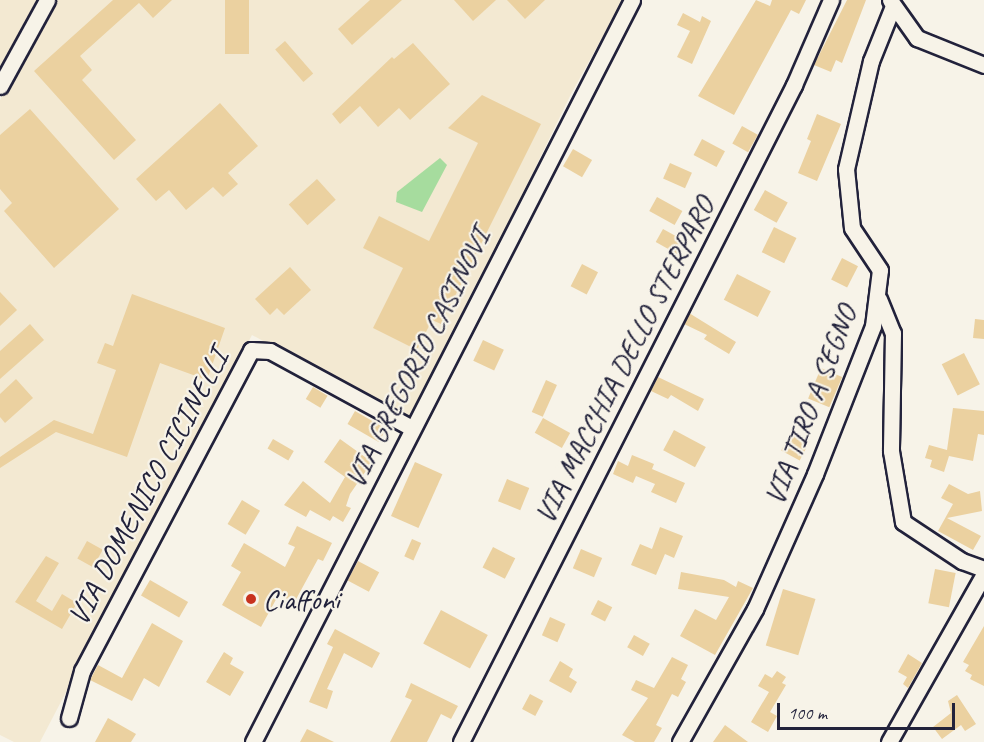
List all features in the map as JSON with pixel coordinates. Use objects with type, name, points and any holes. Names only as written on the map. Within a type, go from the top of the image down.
[{"type":"street","points":[[0,86],[46,0]]},
{"type":"street","name":"VIA GREGORIO CASINOVI","points":[[253,742],[632,0]]},
{"type":"street","name":"VIA MACCHIA DELLO STERPARO","points":[[461,742],[803,66],[831,0]]},
{"type":"street","points":[[892,3],[917,38],[984,65]]},
{"type":"street","name":"VIA TIRO A SEGNO","points":[[680,742],[740,638],[773,570],[870,334],[879,299],[880,270],[852,228],[846,176],[866,81],[892,3]]},
{"type":"street","points":[[879,299],[893,333],[891,450],[903,522],[962,561],[984,569]]},
{"type":"street","name":"VIA DOMENICO CICINELLI","points":[[69,718],[79,676],[252,350],[270,351],[412,428]]},
{"type":"street","points":[[889,742],[984,574]]},
{"type":"shaded area","points":[[0,0],[41,0],[0,70]]},
{"type":"shaded area","points":[[56,0],[623,0],[571,94],[412,421],[252,335],[40,742],[14,742],[0,735],[0,100]]},
{"type":"green space","points":[[440,158],[447,165],[422,212],[396,202],[397,192]]},
{"type":"building","points":[[113,0],[172,0],[153,18],[139,3],[80,56],[92,70],[82,80],[136,140],[114,160],[34,71]]},
{"type":"building","points":[[225,0],[249,0],[249,54],[225,54]]},
{"type":"building","points":[[370,0],[402,0],[352,45],[338,29]]},
{"type":"building","points":[[454,0],[496,0],[473,21]]},
{"type":"building","points":[[507,0],[545,0],[525,19]]},
{"type":"building","points":[[756,0],[770,6],[772,0],[806,0],[799,14],[791,10],[734,115],[698,96]]},
{"type":"building","points":[[847,0],[866,0],[842,63],[836,60],[831,72],[814,65]]},
{"type":"building","points":[[683,13],[700,22],[702,16],[711,21],[692,64],[677,57],[690,31],[677,25]]},
{"type":"building","points":[[285,41],[313,73],[303,82],[275,50]]},
{"type":"building","points":[[413,43],[450,84],[410,120],[399,108],[378,127],[360,106],[340,124],[332,114],[392,57],[394,59]]},
{"type":"building","points":[[482,95],[541,124],[441,324],[432,320],[417,350],[373,328],[403,268],[363,248],[379,216],[429,241],[478,143],[448,128]]},
{"type":"building","points":[[220,103],[258,146],[228,173],[238,184],[223,197],[213,187],[186,210],[169,190],[156,201],[136,179]]},
{"type":"building","points":[[30,109],[119,209],[54,268],[4,211],[12,203],[0,189],[0,135]]},
{"type":"building","points":[[817,114],[841,124],[817,181],[798,173],[811,141],[807,139]]},
{"type":"building","points":[[742,126],[758,135],[748,152],[732,143]]},
{"type":"building","points":[[702,139],[725,151],[717,167],[694,155]]},
{"type":"building","points":[[573,149],[592,160],[582,177],[563,166]]},
{"type":"building","points":[[670,163],[692,173],[685,188],[663,179]]},
{"type":"building","points":[[317,179],[336,200],[307,225],[289,204]]},
{"type":"building","points":[[765,190],[788,203],[777,223],[754,210]]},
{"type":"building","points":[[657,197],[682,211],[675,225],[649,211]]},
{"type":"building","points":[[774,227],[796,238],[784,263],[762,252]]},
{"type":"building","points":[[663,229],[685,241],[678,254],[656,242]]},
{"type":"building","points":[[842,258],[858,266],[847,288],[831,279]]},
{"type":"building","points":[[582,264],[598,272],[587,294],[571,286]]},
{"type":"building","points":[[290,267],[311,290],[284,315],[277,308],[270,315],[255,299]]},
{"type":"building","points":[[737,274],[771,291],[758,317],[724,300]]},
{"type":"building","points":[[0,292],[17,310],[0,326]]},
{"type":"building","points":[[132,294],[225,328],[207,380],[160,363],[127,457],[56,432],[0,468],[0,457],[54,420],[93,434],[116,370],[97,363],[105,343],[113,346]]},
{"type":"building","points":[[689,313],[736,342],[729,354],[704,339],[707,335],[684,324]]},
{"type":"building","points":[[975,319],[984,320],[984,339],[973,338]]},
{"type":"building","points":[[30,324],[44,340],[0,379],[0,351]]},
{"type":"building","points":[[483,340],[504,350],[494,371],[473,361]]},
{"type":"building","points":[[964,353],[980,384],[958,396],[942,364]]},
{"type":"building","points":[[821,368],[842,377],[829,407],[808,398]]},
{"type":"building","points":[[658,377],[704,399],[698,411],[671,395],[668,399],[651,391]]},
{"type":"building","points":[[16,379],[33,398],[5,423],[0,417],[0,394]]},
{"type":"building","points":[[546,380],[557,385],[543,417],[532,412]]},
{"type":"building","points":[[313,387],[328,396],[320,408],[306,399]]},
{"type":"building","points":[[953,408],[984,411],[984,435],[978,434],[973,461],[949,456],[944,472],[930,467],[932,460],[925,458],[929,445],[947,450]]},
{"type":"building","points":[[355,411],[386,429],[379,442],[348,424]]},
{"type":"building","points":[[543,418],[570,433],[562,448],[535,433]]},
{"type":"building","points":[[674,430],[706,447],[695,467],[663,450]]},
{"type":"building","points":[[791,432],[810,442],[800,460],[781,451]]},
{"type":"building","points":[[273,439],[294,451],[288,461],[268,449]]},
{"type":"building","points":[[340,439],[372,462],[350,494],[346,506],[351,508],[343,522],[333,516],[330,521],[310,510],[306,517],[284,505],[303,481],[330,503],[345,477],[324,462]]},
{"type":"building","points":[[632,455],[654,464],[652,469],[685,483],[676,503],[651,492],[655,484],[636,476],[633,483],[613,474],[618,461],[628,466]]},
{"type":"building","points":[[415,462],[442,474],[418,528],[391,516]]},
{"type":"building","points":[[507,479],[529,488],[520,510],[498,501]]},
{"type":"building","points":[[949,484],[968,494],[980,491],[982,511],[947,518],[981,536],[973,550],[938,531],[953,504],[941,498]]},
{"type":"building","points":[[242,500],[260,511],[246,535],[228,524]]},
{"type":"building","points":[[297,526],[332,543],[323,561],[318,559],[294,603],[279,594],[261,627],[222,605],[241,572],[231,566],[244,543],[285,567],[295,547],[288,544]]},
{"type":"building","points":[[660,527],[683,536],[674,558],[665,554],[656,575],[631,565],[640,544],[652,549]]},
{"type":"building","points":[[412,539],[421,543],[413,560],[404,556]]},
{"type":"building","points":[[87,541],[103,550],[93,567],[77,558]]},
{"type":"building","points":[[493,547],[515,558],[505,579],[483,567]]},
{"type":"building","points":[[581,549],[602,558],[594,577],[573,568]]},
{"type":"building","points":[[46,556],[59,563],[36,601],[52,611],[62,594],[77,603],[62,629],[15,602]]},
{"type":"building","points":[[358,561],[379,572],[369,592],[348,580]]},
{"type":"building","points":[[935,569],[956,573],[949,607],[928,603]]},
{"type":"building","points":[[681,572],[724,580],[736,587],[738,581],[753,588],[715,655],[680,636],[695,609],[716,620],[729,597],[678,589]]},
{"type":"building","points":[[150,580],[188,602],[179,618],[141,596]]},
{"type":"building","points":[[783,589],[816,599],[798,655],[766,645]]},
{"type":"building","points":[[598,600],[612,607],[605,622],[591,614]]},
{"type":"building","points":[[441,610],[488,635],[470,668],[423,644]]},
{"type":"building","points":[[550,617],[566,624],[557,642],[542,635]]},
{"type":"building","points":[[152,623],[183,641],[159,687],[144,678],[132,701],[90,680],[98,665],[122,678]]},
{"type":"building","points":[[984,626],[984,686],[970,679],[972,675],[965,671],[969,665],[963,662]]},
{"type":"building","points":[[335,629],[380,653],[372,668],[344,653],[327,689],[333,691],[327,709],[309,702],[333,647],[327,644]]},
{"type":"building","points":[[634,635],[650,644],[643,656],[627,647]]},
{"type":"building","points":[[224,652],[233,658],[230,664],[244,672],[230,696],[206,682]]},
{"type":"building","points":[[908,654],[922,663],[908,688],[903,684],[907,677],[898,672]]},
{"type":"building","points":[[672,657],[688,665],[681,679],[686,682],[678,697],[672,694],[656,725],[662,728],[654,742],[635,742],[622,735],[648,698],[631,690],[636,680],[654,688]]},
{"type":"building","points":[[560,661],[573,669],[569,677],[577,682],[571,693],[549,681]]},
{"type":"building","points":[[777,671],[786,677],[782,683],[786,685],[770,712],[777,716],[768,732],[751,722],[769,692],[758,686],[765,674],[772,678]]},
{"type":"building","points":[[411,683],[458,706],[451,719],[441,714],[427,742],[390,742],[412,700],[405,697]]},
{"type":"building","points":[[530,694],[543,701],[535,716],[522,709]]},
{"type":"building","points":[[957,695],[976,724],[965,731],[961,725],[942,739],[933,727],[951,713],[948,701]]},
{"type":"building","points":[[108,718],[136,734],[131,742],[95,742]]},
{"type":"building","points":[[725,725],[748,742],[713,742]]},
{"type":"building","points":[[307,729],[334,742],[300,742]]},
{"type":"place","name":"Ciaffoni","points":[[251,599]]}]
